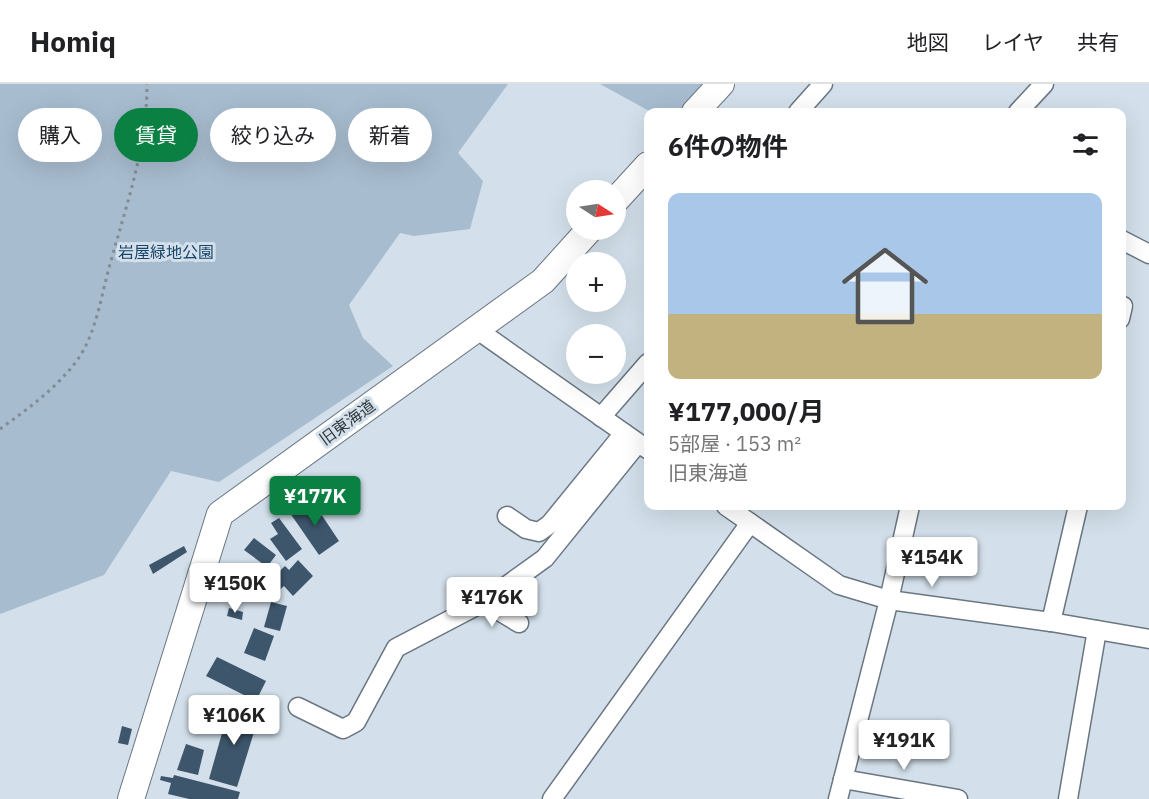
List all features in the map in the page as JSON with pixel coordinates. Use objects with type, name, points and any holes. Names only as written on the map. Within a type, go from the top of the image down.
[{"type":"street","points":[[699,108],[721,84]]},
{"type":"street","points":[[802,108],[823,84]]},
{"type":"street","points":[[1022,108],[1044,84]]},
{"type":"street","points":[[626,189],[644,169]]},
{"type":"street","name":"旧東海道","points":[[131,799],[220,514],[543,281],[580,240]]},
{"type":"street","points":[[1126,242],[1149,254]]},
{"type":"street","points":[[476,329],[637,442]]},
{"type":"street","points":[[601,417],[644,368]]},
{"type":"street","points":[[507,516],[526,529],[539,531],[550,524],[637,442]]},
{"type":"street","points":[[298,707],[343,729],[356,722],[396,648],[484,602],[545,558],[637,442]]},
{"type":"street","points":[[732,510],[838,585],[889,600],[1051,622],[1149,639]]},
{"type":"street","points":[[838,799],[889,600],[909,510]]},
{"type":"street","points":[[1051,622],[1076,510]]},
{"type":"street","points":[[552,799],[750,523]]},
{"type":"street","points":[[484,602],[519,623]]},
{"type":"street","points":[[1068,799],[1096,630]]},
{"type":"street","points":[[843,779],[958,799]]},
{"type":"path","points":[[0,429],[43,398],[78,358],[90,336],[132,194],[147,108],[147,84]]},
{"type":"green space","name":"岩屋緑地公園","points":[[0,84],[508,84],[458,153],[483,181],[470,229],[414,236],[400,233],[349,305],[363,338],[393,366],[219,482],[171,471],[104,575],[0,614]]},
{"type":"green space","points":[[600,84],[704,84],[682,108],[644,108]]},
{"type":"building","points":[[311,499],[339,541],[319,555],[290,513]]},
{"type":"building","points":[[279,518],[302,549],[286,561],[270,539],[278,534],[271,523]]},
{"type":"building","points":[[254,538],[276,555],[267,567],[244,550]]},
{"type":"building","points":[[184,546],[187,552],[153,574],[149,565]]},
{"type":"building","points":[[298,560],[313,576],[293,596],[284,586],[276,593],[267,583],[285,566],[289,570]]},
{"type":"building","points":[[235,566],[272,595],[262,602],[251,601],[229,583]]},
{"type":"building","points":[[271,602],[287,606],[280,631],[264,627]]},
{"type":"building","points":[[229,608],[243,612],[242,620],[227,616]]},
{"type":"building","points":[[254,628],[274,636],[265,661],[244,653]]},
{"type":"building","points":[[217,657],[266,681],[256,701],[206,676]]},
{"type":"building","points":[[230,705],[260,713],[237,787],[209,779]]},
{"type":"building","points":[[122,726],[132,729],[128,745],[118,743]]},
{"type":"building","points":[[186,744],[204,750],[198,775],[177,770]]},
{"type":"building","points":[[174,775],[240,792],[238,799],[189,799],[168,794],[171,783],[160,780],[161,776],[173,778]]}]
